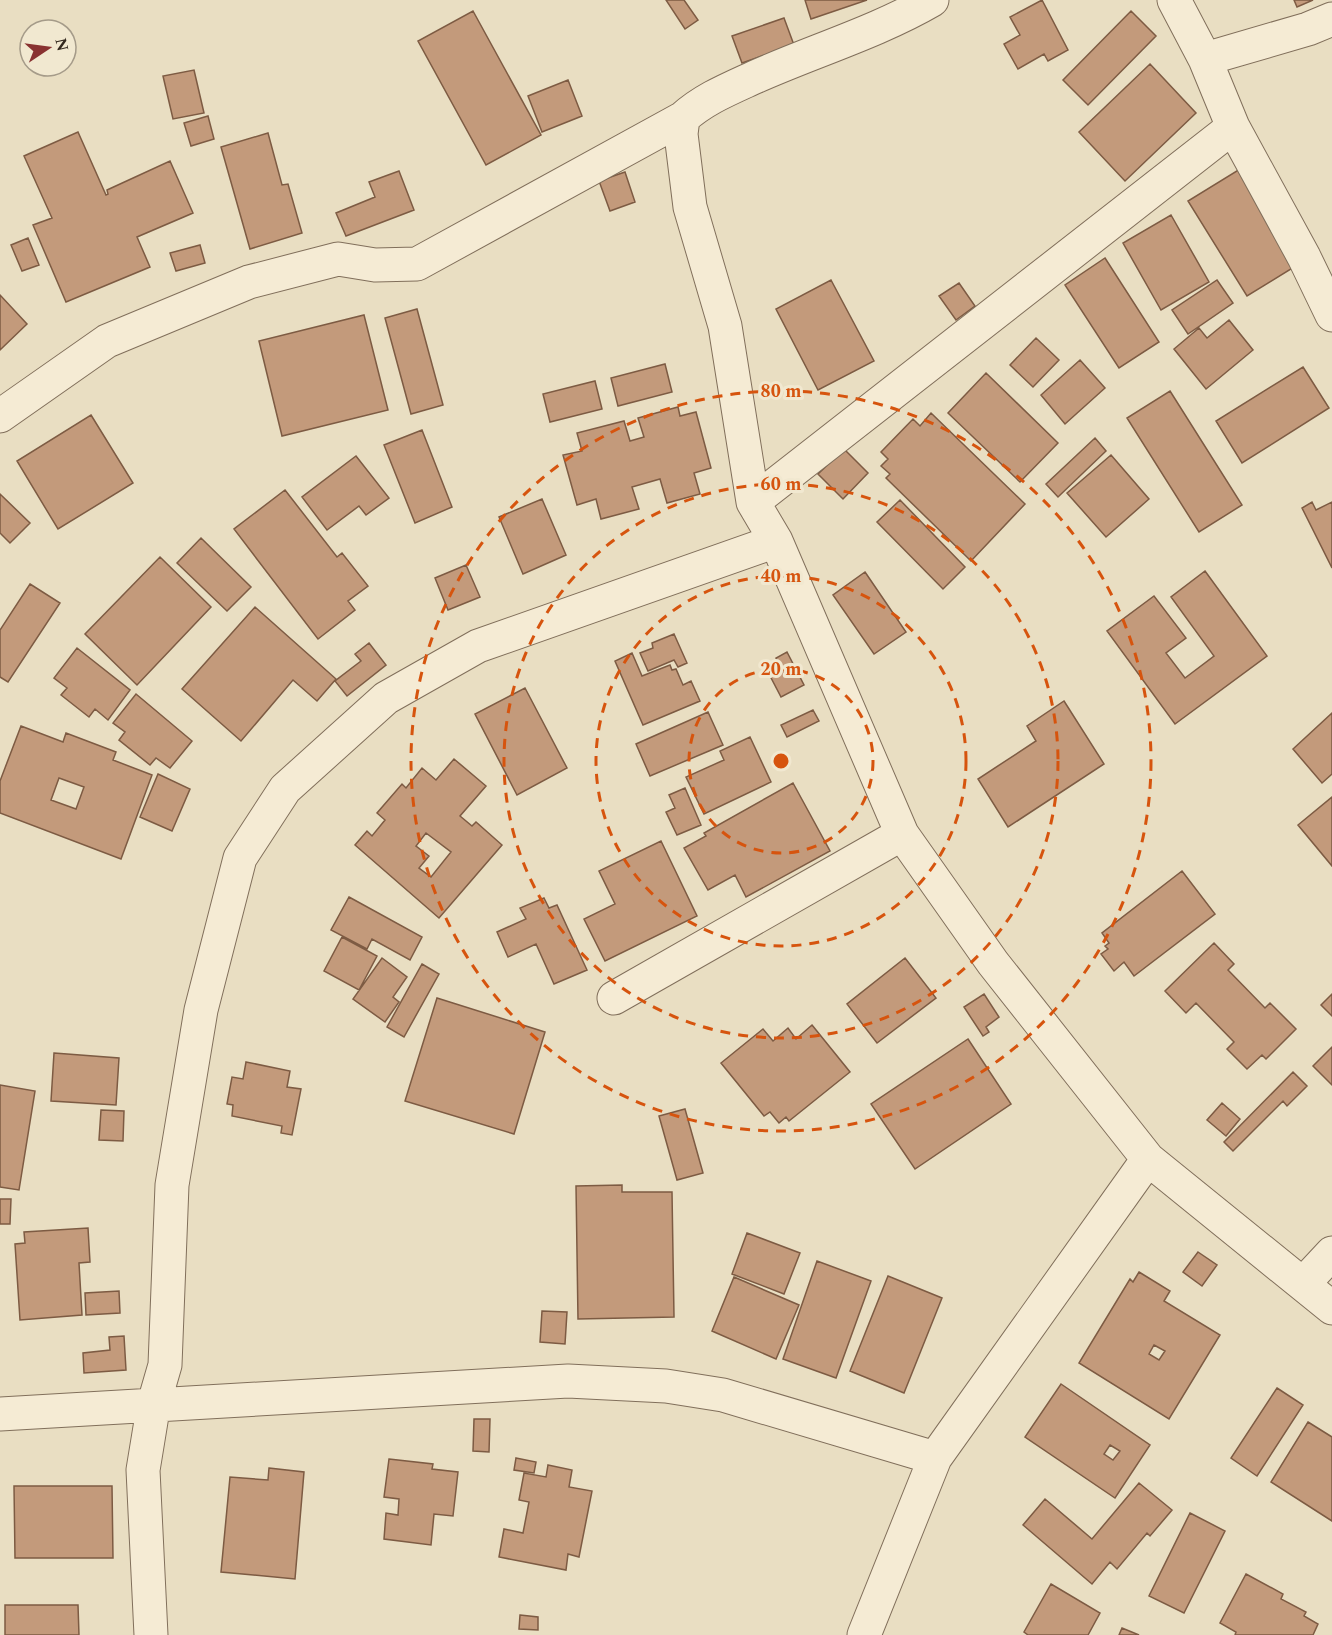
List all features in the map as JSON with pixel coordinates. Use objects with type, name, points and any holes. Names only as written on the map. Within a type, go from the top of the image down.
[{"type":"street","points":[[0,416],[107,341],[249,282],[338,259],[375,265],[417,264],[683,118],[701,102],[808,53],[909,14],[932,0]]},
{"type":"street","points":[[1174,0],[1205,59],[1233,127],[1304,257],[1332,315]]},
{"type":"street","points":[[1205,59],[1308,29],[1332,19]]},
{"type":"street","points":[[683,118],[681,134],[690,207],[725,326],[753,502],[776,541],[902,834],[993,963],[1148,1159],[1304,1283],[1332,1308]]},
{"type":"street","points":[[753,502],[1233,127]]},
{"type":"street","points":[[151,1635],[143,1470],[154,1403],[165,1365],[172,1185],[201,1010],[240,858],[285,789],[386,698],[478,646],[776,541]]},
{"type":"street","points":[[614,998],[902,834]]},
{"type":"street","points":[[864,1635],[935,1458],[1148,1159]]},
{"type":"street","points":[[1304,1283],[1332,1253]]},
{"type":"street","points":[[0,1414],[154,1403],[236,1401],[568,1381],[666,1386],[723,1395],[935,1458]]},
{"type":"building","points":[[666,0],[684,0],[698,20],[685,29]]},
{"type":"building","points":[[805,0],[867,0],[811,19]]},
{"type":"building","points":[[1042,0],[1068,50],[1048,61],[1044,54],[1018,69],[1004,44],[1020,35],[1010,17]]},
{"type":"building","points":[[1294,0],[1313,0],[1297,7]]},
{"type":"building","points":[[473,11],[541,135],[486,165],[418,41]]},
{"type":"building","points":[[1131,11],[1156,36],[1088,105],[1063,80]]},
{"type":"building","points":[[784,18],[794,45],[742,63],[732,36]]},
{"type":"building","points":[[1150,64],[1196,113],[1125,181],[1079,132]]},
{"type":"building","points":[[194,70],[204,113],[173,119],[163,76]]},
{"type":"building","points":[[568,80],[582,116],[542,132],[528,96]]},
{"type":"building","points":[[208,116],[214,139],[191,146],[184,123]]},
{"type":"building","points":[[78,132],[106,195],[107,190],[170,161],[193,213],[137,237],[150,267],[66,302],[33,225],[52,218],[24,156]]},
{"type":"building","points":[[268,133],[282,185],[288,184],[302,233],[250,249],[221,147]]},
{"type":"building","points":[[1240,169],[1299,264],[1247,296],[1188,201]]},
{"type":"building","points":[[399,171],[414,210],[346,236],[336,213],[375,197],[369,182]]},
{"type":"building","points":[[625,172],[635,202],[610,211],[599,181]]},
{"type":"building","points":[[1171,215],[1209,282],[1161,310],[1123,243]]},
{"type":"building","points":[[28,238],[39,265],[22,271],[11,245]]},
{"type":"building","points":[[200,245],[205,263],[176,271],[170,253]]},
{"type":"building","points":[[1105,258],[1159,342],[1119,368],[1065,285]]},
{"type":"building","points":[[831,280],[874,361],[818,390],[776,309]]},
{"type":"building","points":[[1217,280],[1233,303],[1188,334],[1172,310]]},
{"type":"building","points":[[959,283],[975,306],[956,320],[939,296]]},
{"type":"building","points":[[0,295],[27,324],[0,350]]},
{"type":"building","points":[[417,309],[443,405],[411,414],[385,318]]},
{"type":"building","points":[[364,315],[388,410],[282,436],[259,341]]},
{"type":"building","points":[[1229,320],[1253,350],[1206,389],[1174,349],[1199,328],[1207,338]]},
{"type":"building","points":[[1036,338],[1059,360],[1033,387],[1010,365]]},
{"type":"building","points":[[1080,360],[1105,388],[1065,424],[1041,395]]},
{"type":"building","points":[[665,364],[672,392],[618,406],[611,378]]},
{"type":"building","points":[[1303,367],[1329,408],[1242,463],[1216,421]]},
{"type":"building","points":[[986,373],[1058,443],[1020,482],[948,413]]},
{"type":"building","points":[[595,381],[602,409],[550,422],[543,394]]},
{"type":"building","points":[[1170,391],[1242,505],[1199,532],[1127,418]]},
{"type":"building","points":[[678,407],[680,416],[696,412],[711,468],[694,473],[700,494],[667,503],[660,479],[632,487],[639,509],[601,519],[596,499],[577,505],[563,455],[582,451],[577,433],[624,421],[630,441],[644,437],[638,418]]},
{"type":"building","points":[[931,413],[1025,504],[971,561],[886,478],[890,474],[881,466],[888,459],[881,452],[913,419],[920,426]]},
{"type":"building","points":[[91,415],[133,483],[58,529],[17,461]]},
{"type":"building","points":[[422,430],[452,507],[415,523],[384,445]]},
{"type":"building","points":[[1095,438],[1106,451],[1058,497],[1046,484]]},
{"type":"building","points":[[844,449],[868,473],[843,499],[818,474]]},
{"type":"building","points":[[1111,455],[1149,499],[1106,537],[1067,493]]},
{"type":"building","points":[[356,456],[389,498],[366,515],[359,506],[327,530],[302,497]]},
{"type":"building","points":[[285,490],[337,557],[342,553],[368,586],[348,601],[355,610],[318,639],[234,529]]},
{"type":"building","points":[[0,494],[30,523],[10,543],[0,533]]},
{"type":"building","points":[[542,499],[566,555],[523,574],[499,517]]},
{"type":"building","points":[[900,500],[965,567],[943,589],[877,522]]},
{"type":"building","points":[[1312,502],[1316,510],[1332,502],[1332,568],[1302,508]]},
{"type":"building","points":[[201,538],[251,587],[227,611],[177,563]]},
{"type":"building","points":[[160,557],[211,607],[137,685],[85,634]]},
{"type":"building","points":[[466,565],[480,597],[448,610],[435,578]]},
{"type":"building","points":[[1205,571],[1267,656],[1175,724],[1107,631],[1154,596],[1186,638],[1166,653],[1185,678],[1214,656],[1171,597]]},
{"type":"building","points":[[865,572],[906,632],[874,654],[833,595]]},
{"type":"building","points":[[30,584],[60,603],[8,682],[0,677],[0,630]]},
{"type":"building","points":[[255,607],[336,679],[317,701],[293,680],[241,741],[182,689]]},
{"type":"building","points":[[674,634],[687,663],[678,667],[674,660],[648,671],[640,653],[653,648],[652,643]]},
{"type":"building","points":[[369,643],[386,665],[347,696],[335,681],[361,661],[355,654]]},
{"type":"building","points":[[77,648],[130,690],[108,720],[95,709],[89,717],[61,695],[67,688],[54,678]]},
{"type":"building","points":[[787,652],[804,685],[781,697],[768,672],[779,666],[776,658]]},
{"type":"building","points":[[632,653],[642,676],[670,665],[672,670],[676,669],[683,685],[691,681],[700,701],[643,725],[615,661]]},
{"type":"building","points":[[525,688],[567,768],[517,795],[475,714]]},
{"type":"building","points":[[136,694],[192,741],[170,768],[156,758],[150,765],[119,740],[125,732],[113,723]]},
{"type":"building","points":[[1064,701],[1104,764],[1008,827],[978,779],[1036,741],[1027,726]]},
{"type":"building","points":[[813,710],[819,721],[787,737],[781,725]]},
{"type":"building","points":[[708,712],[723,745],[650,776],[636,744]]},
{"type":"building","points":[[1332,713],[1332,774],[1322,783],[1293,749]]},
{"type":"building","points":[[21,726],[63,742],[66,733],[116,752],[113,760],[152,775],[121,859],[0,813],[0,781]],"holes":[[[59,778],[84,787],[76,809],[51,800]]]},
{"type":"building","points":[[750,737],[771,782],[704,814],[686,777],[724,760],[720,751]]},
{"type":"building","points":[[454,759],[486,786],[460,816],[472,826],[476,822],[502,845],[439,918],[355,845],[367,831],[372,836],[385,820],[377,813],[402,784],[406,788],[422,768],[436,780]],"holes":[[[426,833],[451,852],[431,877],[419,868],[429,856],[416,846]]]},
{"type":"building","points":[[158,774],[190,789],[172,831],[140,817]]},
{"type":"building","points":[[793,783],[830,851],[746,897],[735,875],[708,890],[684,848],[706,836],[704,833]]},
{"type":"building","points":[[685,788],[701,825],[677,835],[666,812],[675,808],[669,795]]},
{"type":"building","points":[[1332,797],[1332,866],[1298,825]]},
{"type":"building","points":[[661,841],[697,916],[605,961],[584,919],[615,904],[599,871]]},
{"type":"building","points":[[1182,871],[1215,914],[1134,976],[1124,962],[1114,971],[1101,954],[1108,949],[1105,946],[1109,943],[1102,933]]},
{"type":"building","points":[[349,897],[422,937],[410,960],[372,939],[367,949],[331,930]]},
{"type":"building","points":[[544,898],[549,908],[557,905],[587,970],[554,984],[536,944],[508,957],[497,932],[526,919],[520,908]]},
{"type":"building","points":[[342,937],[377,956],[359,990],[324,971]]},
{"type":"building","points":[[1214,943],[1234,964],[1228,970],[1265,1008],[1270,1003],[1296,1029],[1266,1059],[1262,1055],[1247,1069],[1227,1049],[1234,1042],[1196,1003],[1186,1013],[1165,991]]},
{"type":"building","points":[[382,958],[407,977],[393,997],[399,1002],[385,1022],[353,999]]},
{"type":"building","points":[[905,958],[936,998],[877,1043],[847,1004]]},
{"type":"building","points":[[422,964],[439,974],[404,1037],[387,1027]]},
{"type":"building","points":[[984,994],[999,1017],[986,1027],[989,1032],[983,1036],[964,1007]]},
{"type":"building","points":[[1332,994],[1332,1016],[1321,1005]]},
{"type":"building","points":[[437,998],[545,1032],[514,1134],[405,1101]]},
{"type":"building","points":[[812,1025],[850,1072],[789,1121],[786,1117],[779,1123],[770,1112],[764,1116],[721,1063],[763,1029],[773,1041],[788,1028],[796,1039]]},
{"type":"building","points":[[968,1039],[1011,1104],[915,1169],[871,1104]]},
{"type":"building","points":[[1332,1047],[1332,1085],[1313,1066]]},
{"type":"building","points":[[54,1053],[119,1058],[116,1105],[51,1101]]},
{"type":"building","points":[[246,1062],[290,1071],[287,1087],[301,1089],[292,1135],[281,1133],[282,1126],[232,1116],[233,1105],[227,1104],[232,1077],[243,1079]]},
{"type":"building","points":[[1293,1072],[1307,1086],[1287,1106],[1283,1101],[1233,1151],[1224,1142]]},
{"type":"building","points":[[0,1085],[35,1091],[19,1190],[0,1187]]},
{"type":"building","points":[[1222,1103],[1240,1119],[1226,1136],[1207,1120]]},
{"type":"building","points":[[685,1109],[703,1173],[677,1180],[659,1116]]},
{"type":"building","points":[[101,1110],[124,1111],[123,1141],[99,1140]]},
{"type":"building","points":[[622,1185],[622,1192],[672,1192],[674,1317],[578,1319],[576,1186]]},
{"type":"building","points":[[0,1199],[11,1199],[10,1224],[0,1224]]},
{"type":"building","points":[[88,1228],[90,1262],[79,1263],[82,1315],[20,1320],[15,1244],[25,1243],[24,1232]]},
{"type":"building","points":[[747,1233],[800,1253],[784,1294],[732,1274]]},
{"type":"building","points":[[1198,1252],[1217,1265],[1202,1286],[1183,1272]]},
{"type":"building","points":[[817,1261],[871,1281],[836,1378],[783,1359]]},
{"type":"building","points":[[1139,1272],[1170,1291],[1164,1301],[1220,1335],[1169,1419],[1079,1363],[1130,1279],[1133,1282]],"holes":[[[1154,1345],[1165,1351],[1159,1360],[1149,1354]]]},
{"type":"building","points":[[888,1276],[942,1298],[904,1393],[850,1371]]},
{"type":"building","points":[[734,1277],[799,1305],[776,1359],[712,1331]]},
{"type":"building","points":[[119,1291],[120,1313],[86,1315],[85,1293]]},
{"type":"building","points":[[542,1311],[567,1312],[565,1344],[540,1342]]},
{"type":"building","points":[[124,1336],[126,1370],[84,1373],[83,1353],[110,1350],[109,1337]]},
{"type":"building","points":[[1061,1384],[1150,1445],[1115,1498],[1025,1437]],"holes":[[[1110,1445],[1120,1451],[1113,1460],[1104,1454]]]},
{"type":"building","points":[[1277,1388],[1303,1405],[1257,1476],[1231,1458]]},
{"type":"building","points":[[474,1419],[490,1419],[489,1452],[473,1451]]},
{"type":"building","points":[[1308,1422],[1332,1437],[1332,1521],[1271,1482]]},
{"type":"building","points":[[516,1458],[536,1462],[534,1473],[514,1470]]},
{"type":"building","points":[[389,1459],[433,1464],[432,1469],[458,1472],[453,1516],[434,1514],[431,1545],[384,1539],[386,1513],[398,1515],[399,1499],[384,1497]]},
{"type":"building","points":[[548,1465],[572,1470],[569,1487],[592,1491],[579,1557],[568,1554],[566,1570],[499,1557],[504,1529],[523,1533],[529,1502],[519,1500],[524,1473],[546,1477]]},
{"type":"building","points":[[269,1468],[304,1472],[295,1579],[221,1572],[230,1477],[268,1480]]},
{"type":"building","points":[[1139,1483],[1172,1510],[1150,1536],[1147,1533],[1117,1569],[1110,1562],[1092,1584],[1023,1525],[1045,1499],[1092,1539]]},
{"type":"building","points":[[14,1486],[112,1486],[113,1558],[15,1558]]},
{"type":"building","points":[[1190,1513],[1225,1531],[1184,1613],[1149,1596]]},
{"type":"building","points":[[1246,1574],[1283,1594],[1281,1599],[1306,1612],[1304,1616],[1318,1624],[1313,1635],[1235,1635],[1236,1632],[1220,1623]]},
{"type":"building","points":[[1051,1584],[1100,1613],[1088,1635],[1028,1635],[1024,1632]]},
{"type":"building","points":[[5,1605],[78,1605],[79,1635],[5,1635]]},
{"type":"building","points":[[520,1615],[538,1617],[538,1630],[519,1629]]},
{"type":"building","points":[[1122,1628],[1139,1635],[1119,1635]]}]
